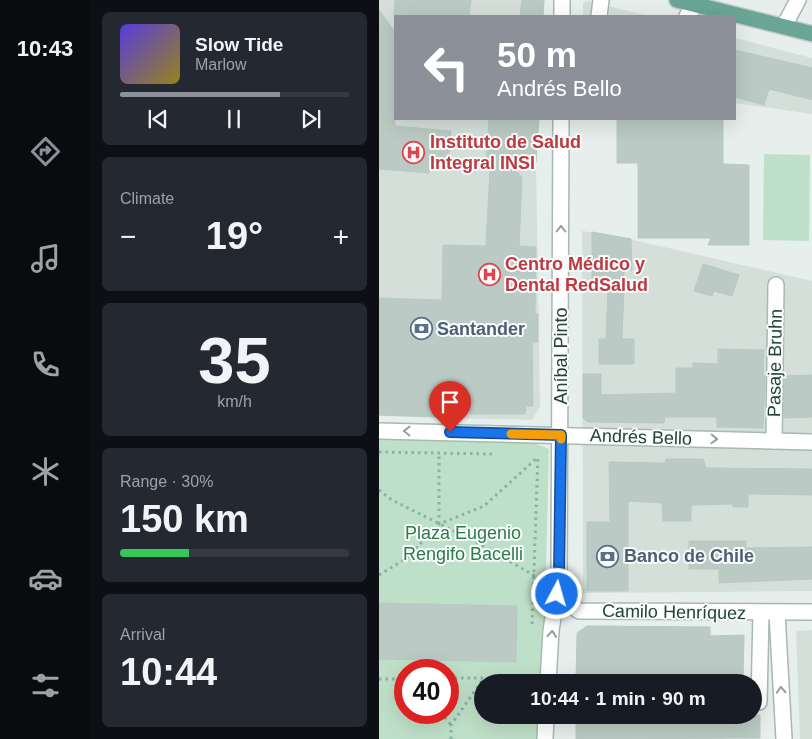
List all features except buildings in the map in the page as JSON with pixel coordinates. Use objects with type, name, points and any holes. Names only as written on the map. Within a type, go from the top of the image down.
[{"type":"main road","points":[[677,0],[691,10],[720,15]]},
{"type":"main road","points":[[736,18],[784,26],[812,34]]},
{"type":"street","points":[[561,0],[562,15]]},
{"type":"street","points":[[599,15],[601,0]]},
{"type":"street","points":[[784,26],[798,0]]},
{"type":"street","name":"Aníbal Pinto","points":[[548,674],[551,631],[559,576],[561,120]]},
{"type":"street","name":"Pasaje Bruhn","points":[[774,441],[776,285]]},
{"type":"street","name":"Andrés Bello","points":[[379,431],[812,442]]},
{"type":"street","name":"Camilo Henríquez","points":[[559,576],[567,602],[579,611],[812,612]]},
{"type":"street","points":[[762,675],[769,613]]},
{"type":"street","points":[[769,613],[784,739]]},
{"type":"street","points":[[545,739],[546,724]]},
{"type":"path","points":[[379,452],[496,454]]},
{"type":"path","points":[[379,575],[407,558],[439,524],[484,506],[543,453],[534,453]]},
{"type":"path","points":[[439,454],[439,524]]},
{"type":"path","points":[[532,626],[538,457]]},
{"type":"path","points":[[379,490],[392,500],[478,543],[535,576]]},
{"type":"path","points":[[459,678],[474,678]]},
{"type":"path","points":[[379,679],[394,679]]},
{"type":"path","points":[[451,739],[451,725],[474,691]]},
{"type":"shaded area","points":[[379,0],[544,0],[543,15],[394,15],[394,120],[539,120],[536,162],[540,407],[532,420],[379,416]]},
{"type":"shaded area","points":[[589,1],[644,15],[583,15],[583,3]]},
{"type":"shaded area","points":[[736,38],[812,58],[812,114],[736,103]]},
{"type":"shaded area","points":[[582,231],[616,236],[812,281],[812,591],[583,593]]},
{"type":"shaded area","points":[[812,630],[812,739],[800,739],[796,631]]},
{"type":"green space","points":[[764,154],[810,155],[809,241],[763,240]]},
{"type":"green space","name":"Plaza Eugenio Rengifo Bacelli","points":[[379,439],[532,442],[549,449],[543,674],[474,674],[474,724],[541,724],[541,731],[536,739],[379,739]]},
{"type":"slow traffic","points":[[511,434],[561,435],[561,439]]},
{"type":"place","name":"Instituto de Salud Integral INSI","points":[[414,152]]},
{"type":"place","name":"Centro Médico y Dental RedSalud","points":[[489,274]]},
{"type":"place","name":"Santander","points":[[421,329]]},
{"type":"place","name":"Banco de Chile","points":[[608,556]]},
{"type":"route","points":[[450,432],[561,435],[559,576],[557,594]]}]
